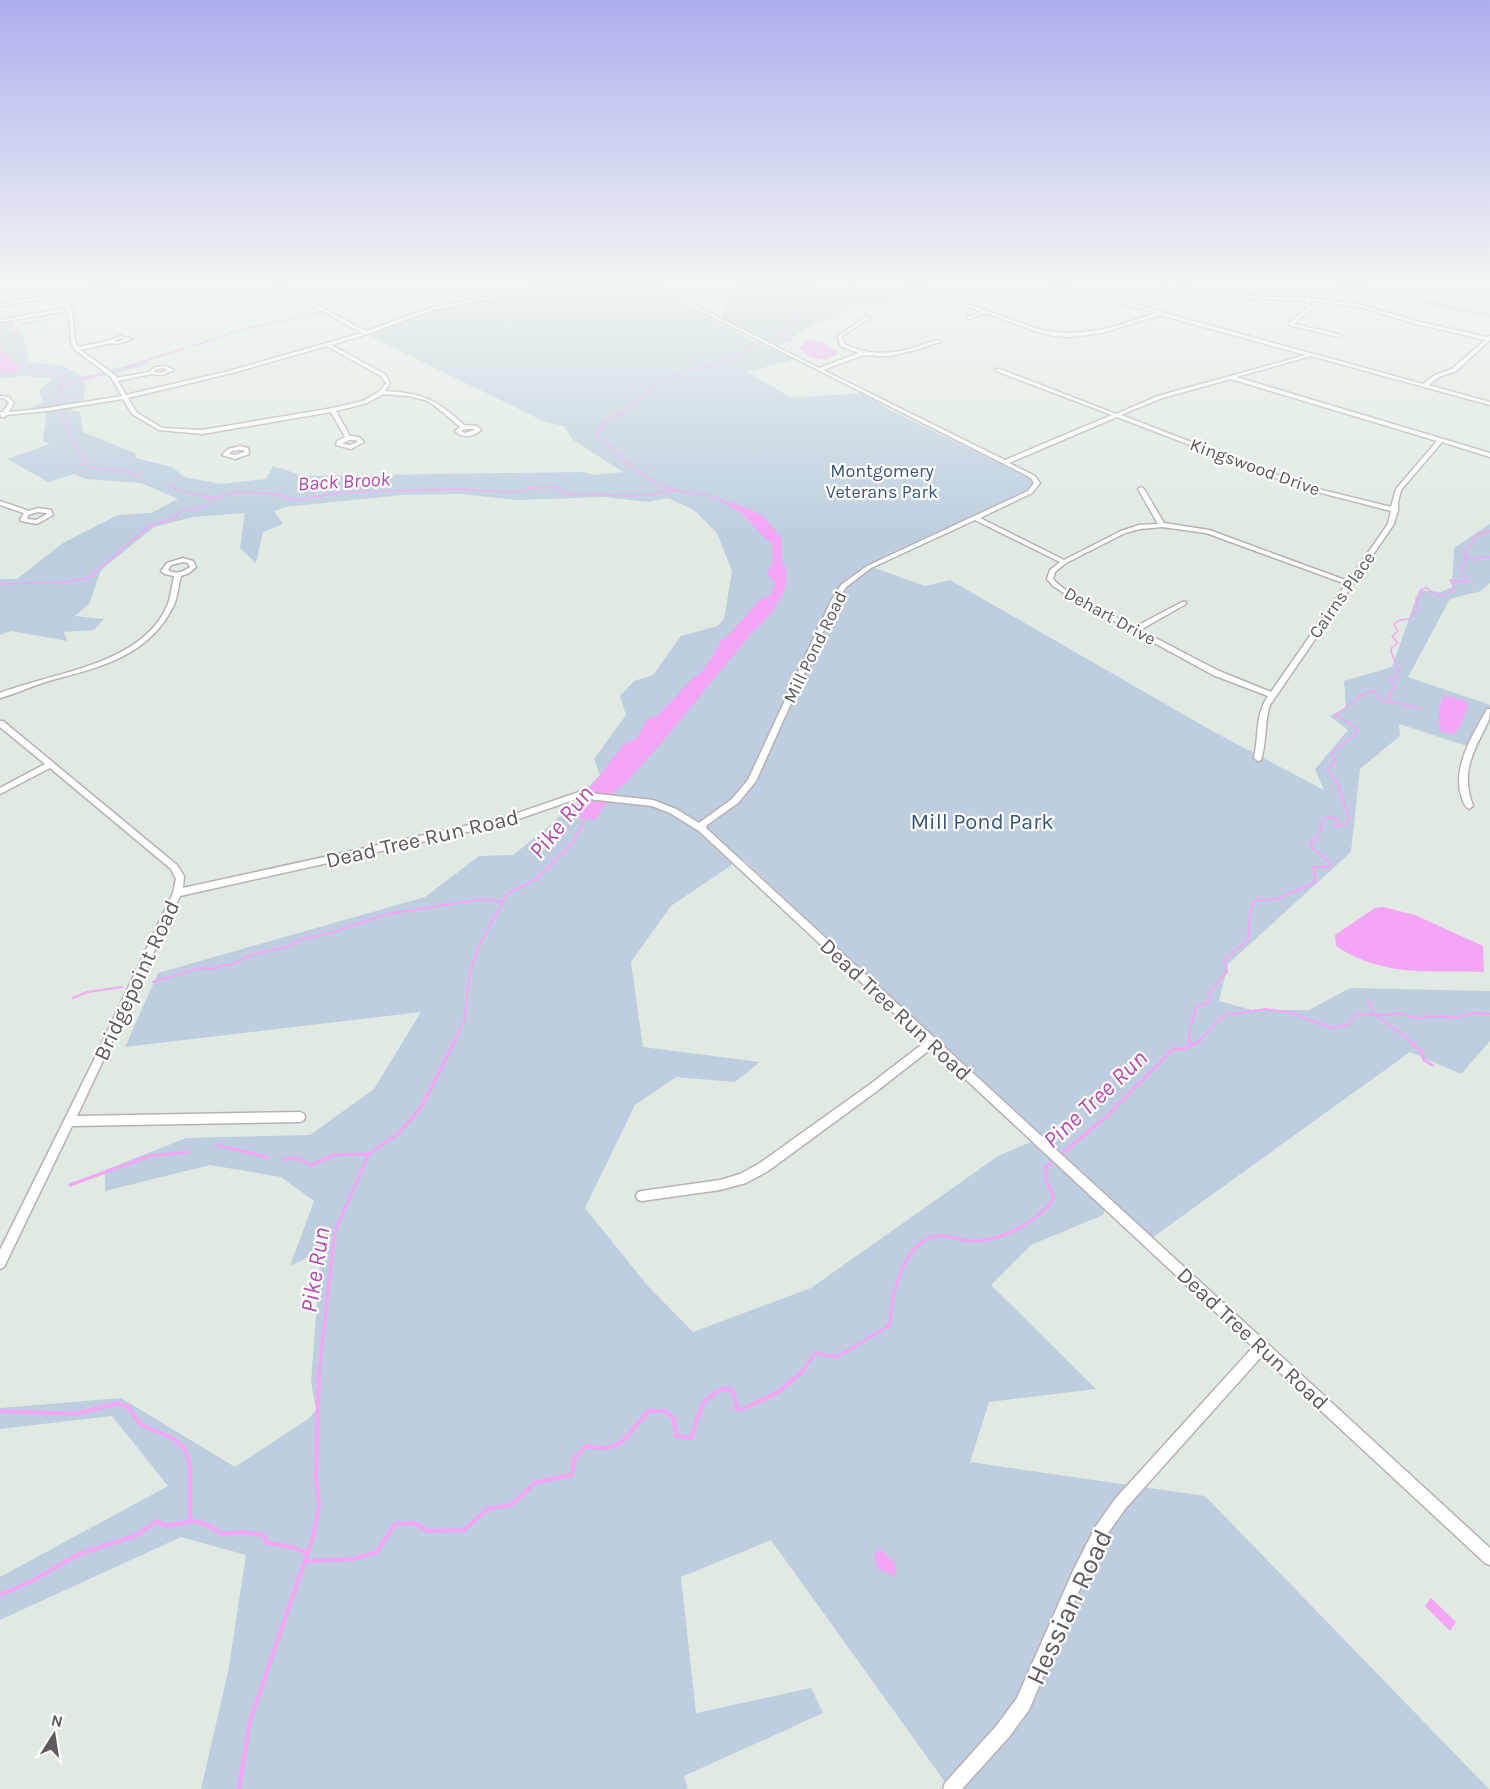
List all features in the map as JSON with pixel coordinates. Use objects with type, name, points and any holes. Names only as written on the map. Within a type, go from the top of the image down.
[{"type":"street","points":[[101,366],[116,380],[134,413],[161,429],[189,433],[230,430],[364,402],[382,392],[388,383],[383,375],[368,366]]},
{"type":"street","points":[[2,414],[64,409],[126,399],[245,366]]},
{"type":"street","points":[[816,366],[904,414],[1005,462],[1160,397],[1273,366]]},
{"type":"street","points":[[821,369],[828,366]]},
{"type":"street","points":[[1354,366],[1490,404]]},
{"type":"street","points":[[1424,386],[1437,376],[1458,366]]},
{"type":"street","name":"Kingswood Drive","points":[[998,370],[1304,487],[1395,510]]},
{"type":"street","points":[[116,380],[151,373]]},
{"type":"street","points":[[1233,378],[1490,454]]},
{"type":"street","points":[[382,392],[422,397],[436,402],[463,427]]},
{"type":"street","points":[[0,397],[12,402],[12,406],[2,414],[0,420]]},
{"type":"street","points":[[333,410],[348,438]]},
{"type":"street","points":[[231,440],[233,449]]},
{"type":"street","name":"Cairns Place","points":[[1258,758],[1261,747],[1262,716],[1272,695],[1391,524],[1395,510],[1394,500],[1398,490],[1442,440]]},
{"type":"street","name":"Mill Pond Road","points":[[702,829],[703,824],[735,801],[752,781],[834,601],[843,586],[869,567],[976,518],[1036,487],[1033,477],[1005,462]]},
{"type":"street","points":[[1141,489],[1162,525]]},
{"type":"street","points":[[0,503],[29,513]]},
{"type":"street","points":[[976,518],[1064,562]]},
{"type":"street","name":"Dehart Drive","points":[[1272,695],[1216,673],[1055,585],[1050,577],[1052,571],[1064,562],[1123,532],[1138,527],[1162,525],[1207,531],[1348,583]]},
{"type":"street","points":[[0,696],[51,677],[103,664],[138,645],[169,608],[178,574]]},
{"type":"street","points":[[1135,630],[1184,603]]},
{"type":"street","points":[[1469,806],[1463,794],[1461,776],[1490,711]]},
{"type":"street","name":"Bridgepoint Road","points":[[0,723],[174,867],[180,876],[177,893],[0,1263]]},
{"type":"street","points":[[0,791],[51,765]]},
{"type":"street","name":"Dead Tree Run Road","points":[[177,893],[442,835],[541,809],[582,795],[660,805],[678,813],[702,829],[1490,1558]]},
{"type":"street","points":[[642,1196],[720,1185],[742,1179],[764,1167],[932,1042]]},
{"type":"street","points":[[69,1121],[300,1117]]},
{"type":"street","name":"Hessian Road","points":[[951,1789],[1003,1731],[1023,1704],[1079,1574],[1101,1531],[1120,1504],[1262,1346]]},
{"type":"green space","points":[[0,366],[65,366],[81,376],[124,366],[142,366],[81,381],[86,384],[83,402],[72,403],[71,410],[80,412],[83,432],[135,453],[136,458],[172,467],[184,477],[221,484],[266,479],[273,466],[304,476],[583,472],[595,475],[623,472],[573,440],[564,426],[545,422],[432,366],[767,366],[747,372],[792,398],[864,393],[888,409],[1030,478],[1033,484],[1029,490],[869,566],[925,586],[950,580],[1214,732],[1324,790],[1315,769],[1348,730],[1330,716],[1346,708],[1344,681],[1392,667],[1419,590],[1441,592],[1452,587],[1454,548],[1490,524],[1490,583],[1481,591],[1450,599],[1408,677],[1490,705],[1490,717],[1476,749],[1399,724],[1400,736],[1360,769],[1351,852],[1228,964],[1219,1001],[1252,1010],[1309,1010],[1350,988],[1490,991],[1490,1041],[1461,1074],[1410,1052],[1149,1240],[1108,1202],[1103,1215],[1031,1245],[991,1285],[1096,1389],[989,1402],[970,1462],[1205,1496],[1489,1789],[950,1789],[771,1540],[681,1577],[696,1713],[811,1688],[823,1713],[684,1776],[688,1789],[201,1789],[228,1672],[246,1555],[181,1537],[0,1620],[0,1577],[168,1486],[112,1416],[0,1429],[0,1408],[121,1398],[235,1467],[308,1419],[316,1410],[311,1382],[321,1251],[290,1266],[314,1201],[281,1177],[210,1165],[105,1191],[105,1170],[186,1138],[310,1135],[374,1089],[421,1012],[125,1047],[158,973],[425,897],[479,856],[513,855],[553,823],[600,775],[594,759],[626,715],[620,696],[634,681],[653,675],[681,636],[717,626],[724,619],[732,571],[717,533],[694,510],[668,498],[648,502],[604,497],[518,500],[460,494],[402,495],[285,507],[274,511],[283,524],[263,532],[256,563],[240,548],[245,513],[193,517],[154,527],[101,570],[89,604],[75,616],[104,619],[94,630],[64,632],[67,641],[11,631],[0,635],[0,579],[17,579],[63,543],[118,515],[151,513],[178,499],[141,483],[85,479],[75,474],[48,482],[7,459],[50,444],[43,441],[47,409],[32,408],[43,402],[39,391],[52,378],[23,376],[0,378]],"holes":[[[742,858],[975,1081],[1033,1141],[998,1156],[811,1288],[693,1332],[647,1285],[585,1208],[635,1105],[676,1077],[735,1082],[760,1062],[643,1047],[631,962],[671,906]]]},
{"type":"shaded area","points":[[0,366],[20,366],[17,372],[0,374]]},
{"type":"shaded area","points":[[727,502],[762,515],[781,538],[782,562],[786,569],[786,585],[783,594],[773,611],[745,641],[669,734],[623,786],[611,794],[595,820],[561,815],[585,794],[624,744],[637,738],[647,720],[658,715],[693,678],[701,673],[721,640],[728,636],[760,600],[770,595],[775,584],[767,574],[773,561],[772,543],[747,518],[727,505]]},
{"type":"shaded area","points":[[1443,697],[1466,701],[1468,706],[1459,729],[1452,734],[1441,732],[1439,723]]},
{"type":"shaded area","points":[[1383,907],[1415,915],[1483,946],[1484,972],[1390,968],[1354,956],[1336,946],[1335,935],[1375,908]]},
{"type":"shaded area","points":[[880,1549],[895,1563],[896,1575],[891,1576],[888,1572],[878,1569],[874,1554]]},
{"type":"shaded area","points":[[1431,1598],[1456,1622],[1450,1631],[1425,1606]]},
{"type":"waterway","points":[[116,370],[127,366]]},
{"type":"waterway","name":"Pike Run","points":[[677,490],[650,480],[596,435],[604,422],[623,412],[664,379],[706,366]]},
{"type":"waterway","points":[[30,371],[51,371],[65,375],[59,388],[62,394],[57,406]]},
{"type":"waterway","points":[[60,386],[101,374]]},
{"type":"waterway","points":[[59,413],[60,419],[70,429],[69,434],[88,467],[129,472],[139,477]]},
{"type":"waterway","points":[[168,483],[180,491],[213,498]]},
{"type":"waterway","name":"Back Brook","points":[[0,584],[65,582],[89,578],[149,526],[174,518],[183,510],[203,508],[215,498],[239,492],[276,494],[295,500],[346,492],[458,489],[513,492],[542,487],[558,488],[565,494],[636,496],[677,490]]},
{"type":"waterway","name":"Pike Run","points":[[677,490],[708,496],[729,504]]},
{"type":"waterway","name":"Pine Tree Run","points":[[1465,558],[1466,550],[1474,541],[1474,536],[1490,531]]},
{"type":"waterway","points":[[1465,558],[1478,560],[1480,557],[1490,557]]},
{"type":"waterway","name":"Pine Tree Run","points":[[1388,701],[1391,691],[1396,688],[1389,678],[1400,676],[1391,651],[1392,647],[1398,643],[1392,636],[1398,631],[1394,624],[1400,620],[1409,619],[1418,609],[1416,598],[1422,596],[1421,589],[1427,588],[1437,596],[1445,595],[1454,588],[1450,580],[1467,582],[1469,580],[1464,576],[1461,566],[1465,558]]},
{"type":"waterway","name":"Pine Tree Run","points":[[1336,781],[1328,772],[1328,767],[1332,766],[1334,759],[1331,754],[1358,729],[1335,714],[1373,690],[1381,700],[1388,701]]},
{"type":"waterway","points":[[1388,701],[1420,708]]},
{"type":"waterway","name":"Pine Tree Run","points":[[1190,1042],[1189,1035],[1196,1007],[1209,1002],[1210,991],[1227,972],[1225,959],[1248,940],[1250,911],[1255,900],[1276,899],[1316,882],[1313,867],[1329,867],[1331,864],[1313,848],[1310,842],[1317,840],[1323,819],[1330,817],[1336,819],[1336,827],[1346,824],[1349,818],[1336,781]]},
{"type":"waterway","name":"Pike Run","points":[[503,902],[507,894],[536,879],[573,842],[586,817]]},
{"type":"waterway","points":[[153,982],[199,968],[215,969],[221,965],[231,965],[251,955],[290,946],[299,940],[331,933],[387,914],[482,899],[503,902]]},
{"type":"waterway","name":"Pike Run","points":[[454,1042],[464,1022],[470,970],[479,946],[503,902]]},
{"type":"waterway","points":[[73,998],[87,992],[122,987]]},
{"type":"waterway","points":[[1369,1001],[1375,1015]]},
{"type":"waterway","points":[[1198,1042],[1224,1015],[1266,1009],[1291,1013],[1332,1028],[1349,1024],[1356,1014],[1375,1015]]},
{"type":"waterway","points":[[1375,1015],[1397,1013],[1417,1018],[1440,1016],[1457,1018],[1473,1013],[1490,1014]]},
{"type":"waterway","points":[[1375,1015],[1412,1042]]},
{"type":"waterway","name":"Pike Run","points":[[319,1372],[335,1231],[369,1154],[399,1133],[422,1106],[455,1041]]},
{"type":"waterway","name":"Pine Tree Run","points":[[1060,1155],[1106,1117],[1173,1049],[1185,1049],[1191,1045],[1190,1041]]},
{"type":"waterway","points":[[1410,1041],[1422,1053],[1424,1060],[1432,1065]]},
{"type":"waterway","points":[[1192,1045],[1198,1042]]},
{"type":"waterway","points":[[217,1145],[267,1157]]},
{"type":"waterway","points":[[70,1185],[149,1156],[188,1152]]},
{"type":"waterway","points":[[283,1159],[297,1158],[311,1165],[334,1155],[368,1154]]},
{"type":"waterway","name":"Pine Tree Run","points":[[802,1372],[815,1353],[837,1357],[890,1325],[900,1273],[914,1249],[924,1241],[939,1235],[971,1241],[994,1238],[1017,1229],[1038,1215],[1054,1198],[1046,1179],[1046,1167],[1053,1160]]},
{"type":"waterway","name":"Pike Run","points":[[239,1789],[250,1721],[313,1537],[319,1505],[316,1479],[319,1371]]},
{"type":"waterway","name":"Pine Tree Run","points":[[306,1561],[353,1559],[377,1552],[395,1524],[415,1523],[427,1531],[464,1530],[487,1509],[511,1505],[536,1482],[572,1475],[574,1459],[586,1446],[599,1448],[616,1445],[629,1435],[649,1411],[665,1411],[674,1419],[676,1436],[691,1438],[702,1406],[711,1395],[728,1388],[734,1394],[737,1409],[743,1409],[778,1392],[802,1372]]},
{"type":"waterway","points":[[0,1411],[75,1414],[118,1403],[128,1407],[140,1424],[174,1439],[185,1450],[190,1466],[190,1519]]},
{"type":"waterway","points":[[0,1595],[30,1582],[79,1554],[137,1535],[157,1521],[165,1526],[195,1521],[206,1524],[222,1534],[242,1532],[263,1535],[267,1543],[292,1547],[307,1553]]},
{"type":"park label","name":"Montgomery Veterans Park","points":[[882,481]]},
{"type":"park label","name":"Mill Pond Park","points":[[982,821]]}]
